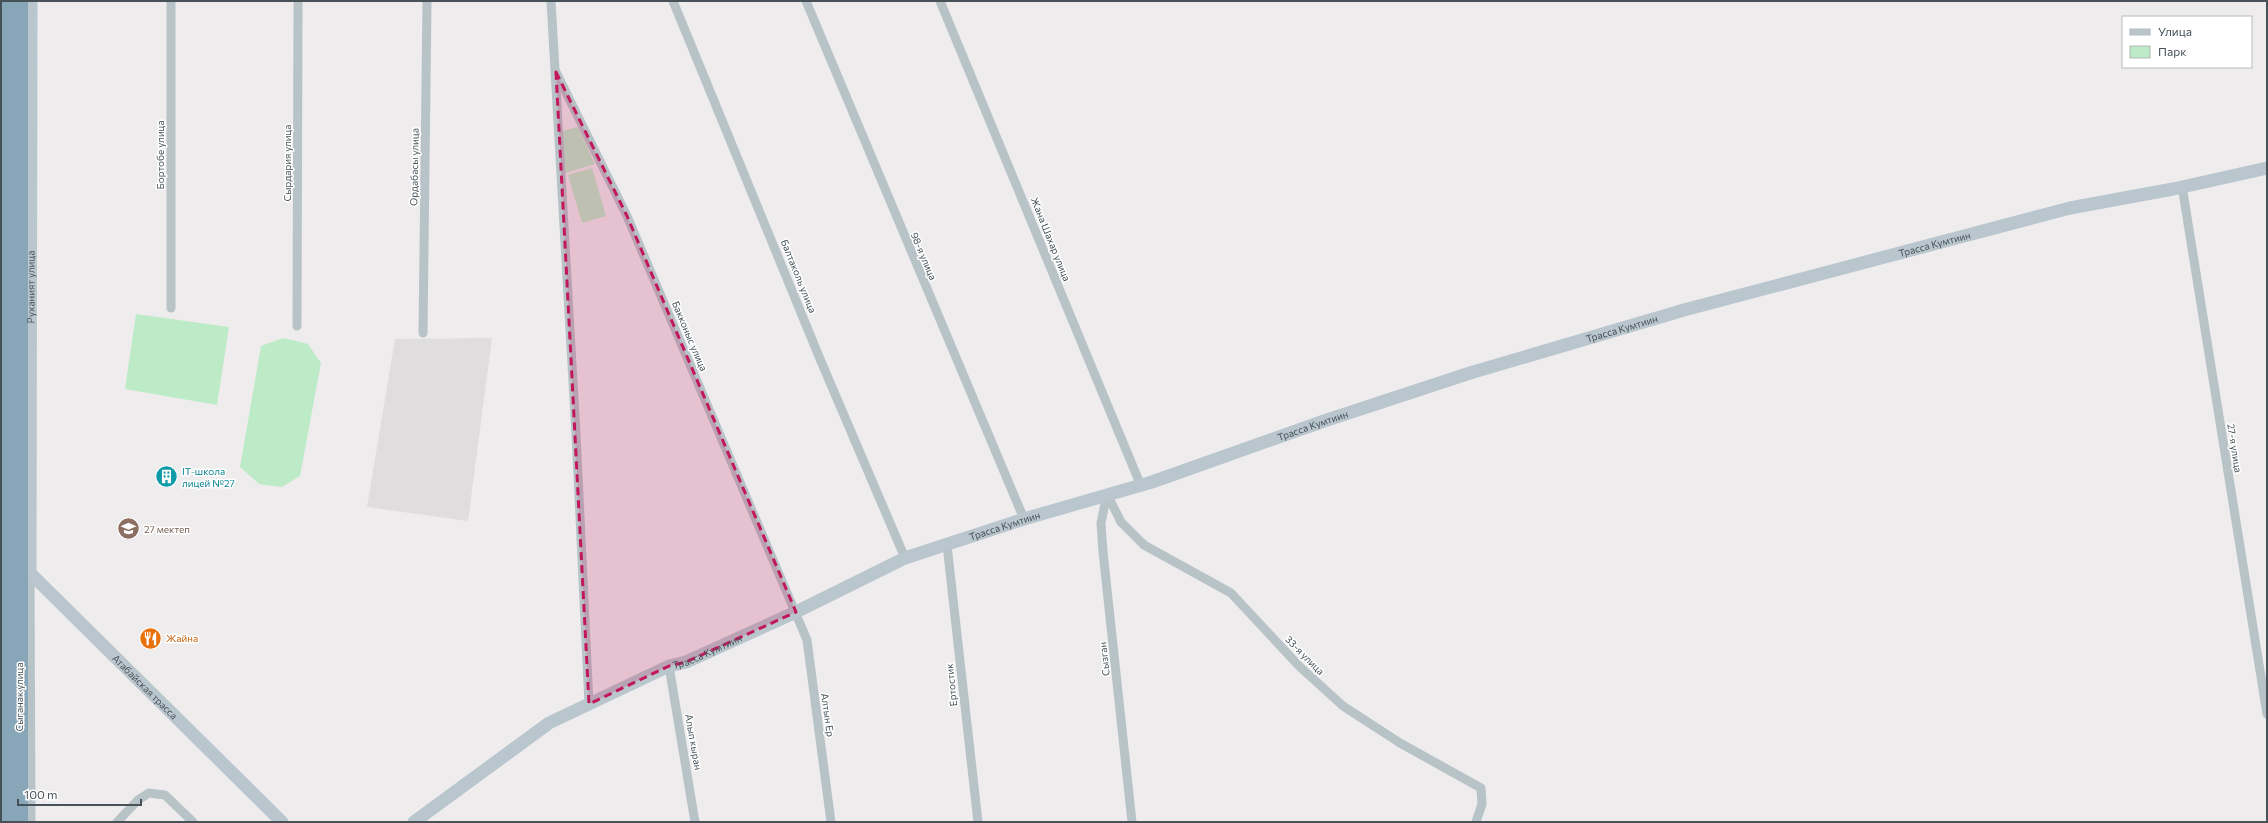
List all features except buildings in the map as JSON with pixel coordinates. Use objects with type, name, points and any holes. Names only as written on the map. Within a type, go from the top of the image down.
[{"type":"highway","points":[[8,1],[5,547],[9,822]]},
{"type":"highway","points":[[20,1],[25,568],[20,822]]},
{"type":"street","name":"Руханият улица","points":[[25,568],[31,1]]},
{"type":"street","name":"Бортобе улица","points":[[170,308],[172,1]]},
{"type":"street","name":"Сырдария улица","points":[[297,326],[298,1]]},
{"type":"street","name":"Ордабасы улица","points":[[423,333],[427,1]]},
{"type":"street","points":[[551,1],[589,704]]},
{"type":"street","name":"Балтаколь улица","points":[[673,1],[820,359],[905,558]]},
{"type":"street","name":"98-я улица","points":[[806,1],[1024,519]]},
{"type":"street","name":"Жана Шахар улица","points":[[940,1],[1141,486]]},
{"type":"street","name":"Бакконыс улица","points":[[556,72],[627,216],[796,612]]},
{"type":"street","name":"Трасса Кумтиин","points":[[414,822],[549,723],[669,666],[686,662],[796,612],[905,558],[1024,519],[1107,494],[1141,486],[1324,421],[1470,373],[1684,310],[2070,208],[2267,168]]},
{"type":"street","name":"27-я улица","points":[[2182,186],[2267,714]]},
{"type":"street","name":"Сызган","points":[[1107,494],[1101,523],[1132,822]]},
{"type":"street","name":"33-я улица","points":[[1107,494],[1121,522],[1144,545],[1231,593],[1299,666],[1343,706],[1400,743],[1481,788],[1482,804],[1476,822]]},
{"type":"street","name":"Ертостик","points":[[947,545],[978,822]]},
{"type":"street","name":"Атабайская трасса","points":[[5,547],[282,822]]},
{"type":"street","name":"Сыганак улица","points":[[25,568],[31,822]]},
{"type":"street","name":"Алтын Ер","points":[[796,612],[807,640],[831,822]]},
{"type":"street","name":"Алып кыран","points":[[669,666],[695,822]]},
{"type":"street","points":[[117,822],[138,800],[150,793],[165,796],[193,822]]},
{"type":"highlighted area","points":[[556,72],[627,216],[796,612],[686,662],[669,666],[589,704]]},
{"type":"shaded area","points":[[492,338],[468,521],[367,507],[395,339]]},
{"type":"green space","points":[[578,127],[595,164],[565,173],[562,131]]},
{"type":"green space","points":[[592,168],[606,216],[582,223],[568,175]]},
{"type":"green space","points":[[136,314],[229,327],[217,405],[125,389]]},
{"type":"green space","points":[[283,338],[308,344],[321,363],[300,476],[282,487],[259,484],[240,467],[261,346]]},
{"type":"place","name":"IT-школа лицей №27","points":[[167,477]]},
{"type":"place","name":"27 мектеп","points":[[128,529]]},
{"type":"place","name":"Жайна","points":[[151,638]]}]
